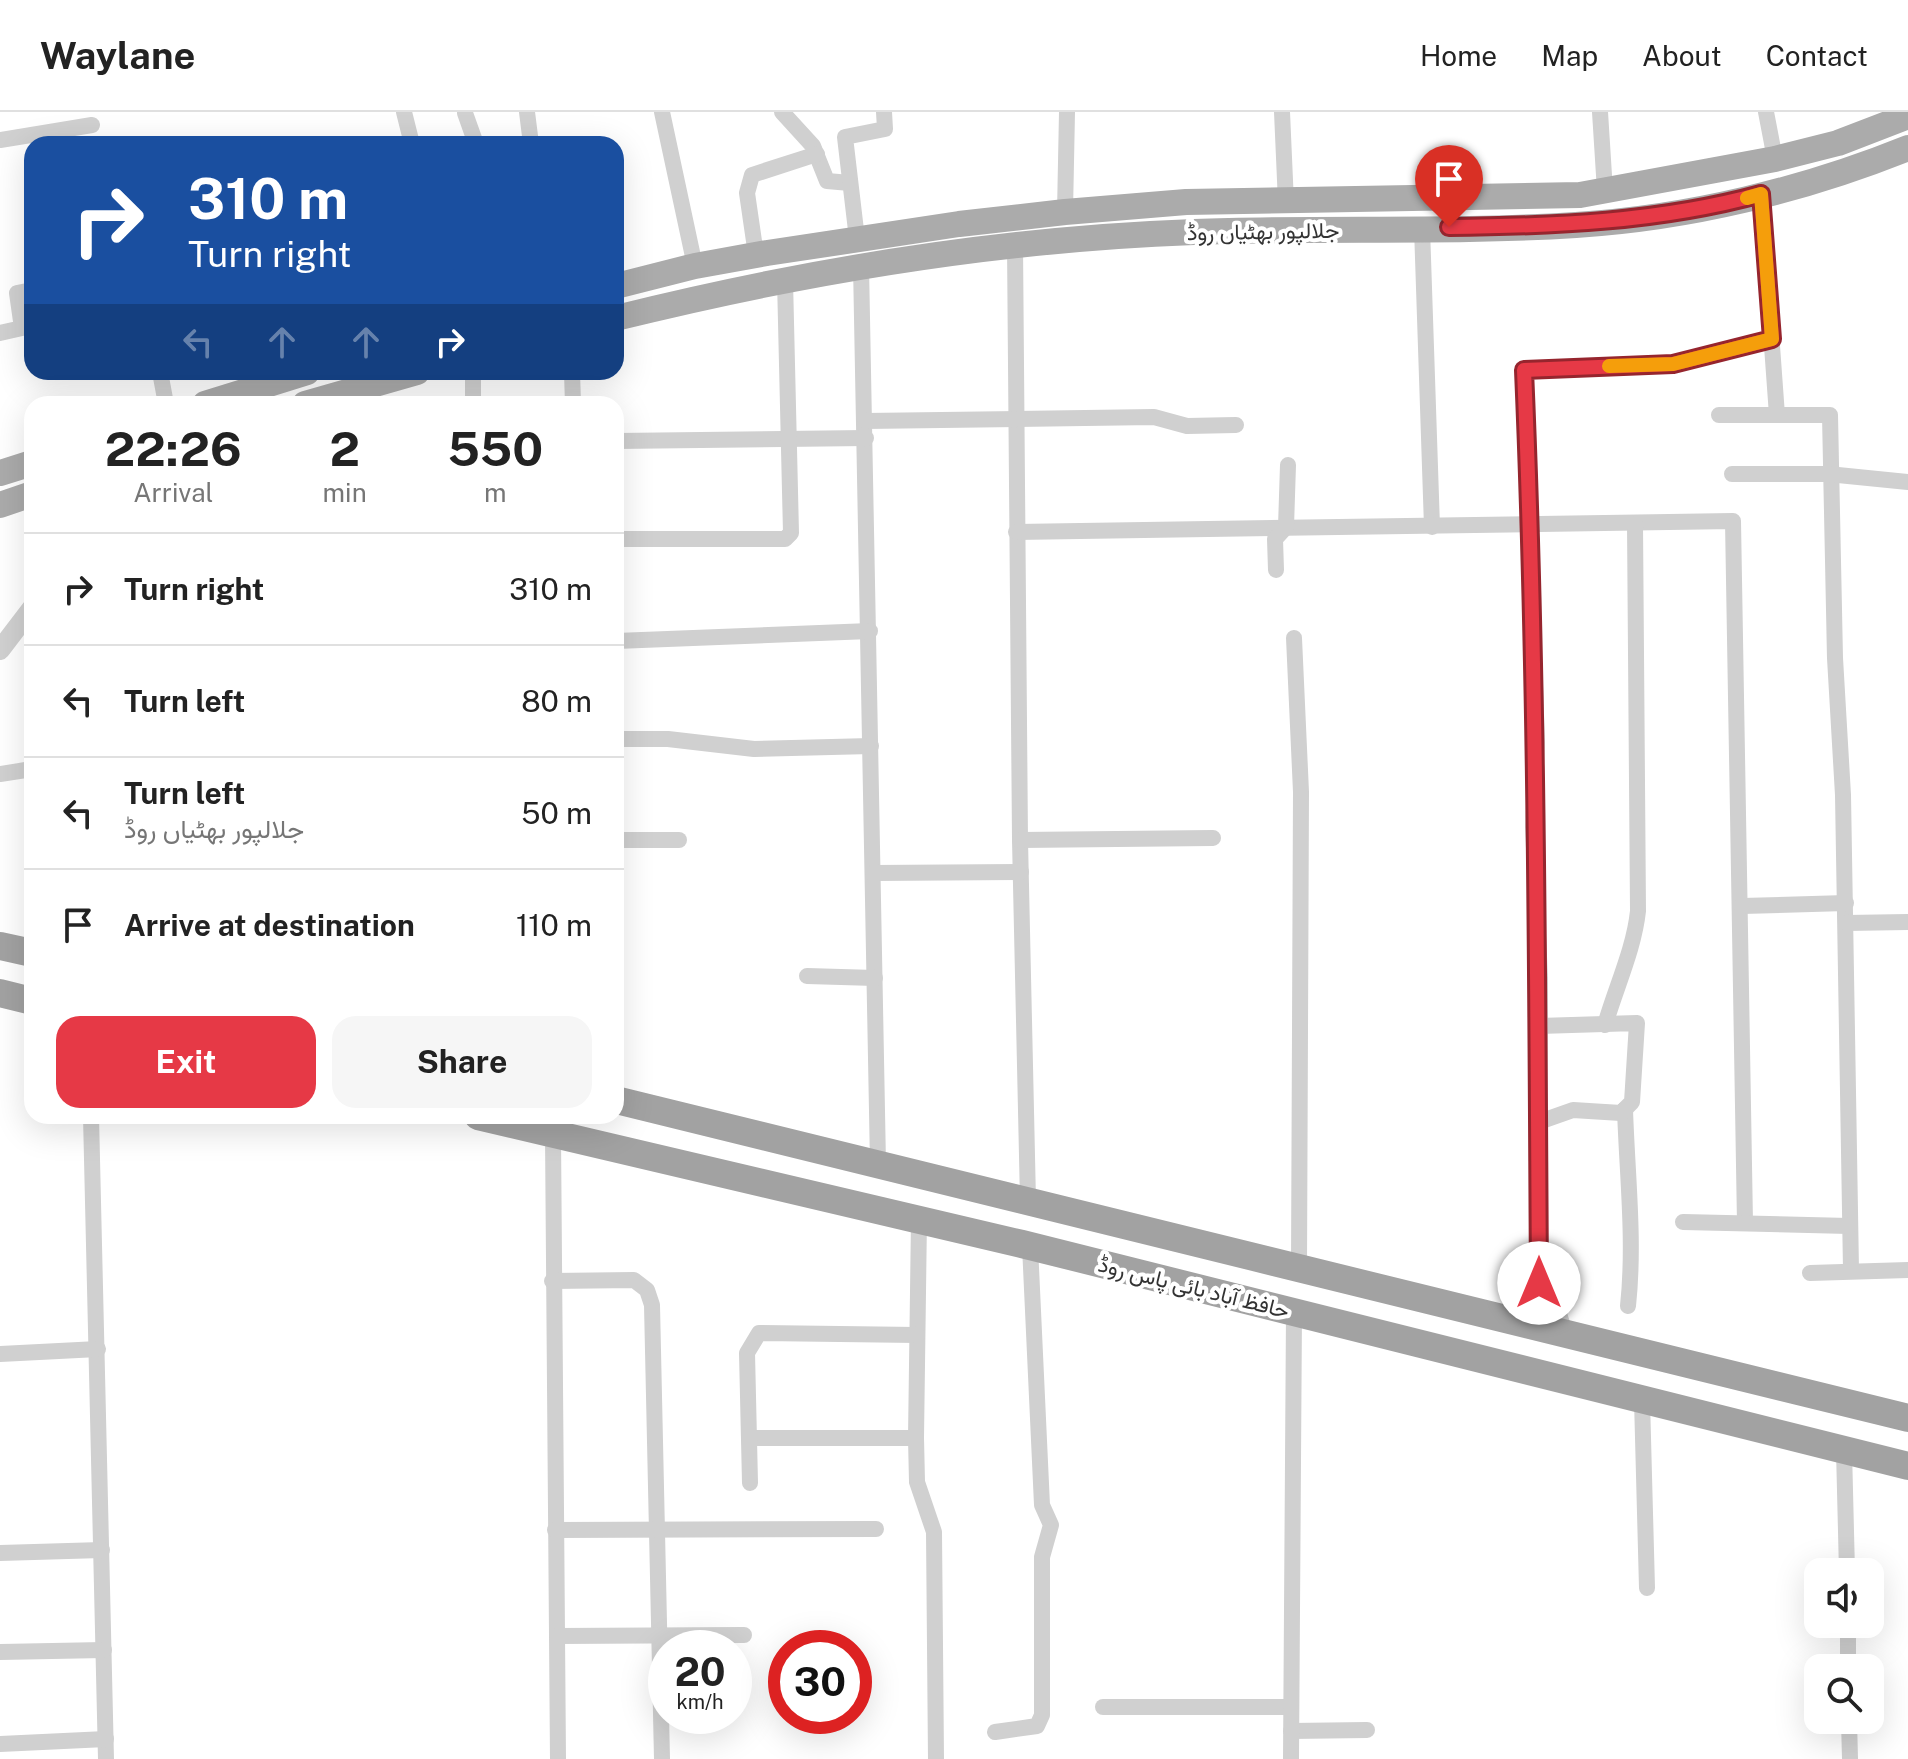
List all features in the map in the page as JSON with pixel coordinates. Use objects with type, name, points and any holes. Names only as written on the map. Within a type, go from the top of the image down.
[{"type":"highway","points":[[0,946],[24,951]]},
{"type":"highway","points":[[0,993],[24,999]]},
{"type":"highway","name":"حافظ آباد بائی پاس روڈ","points":[[624,1102],[1908,1418]]},
{"type":"highway","name":"حافظ آباد بائی پاس روڈ","points":[[510,1124],[1030,1246],[1908,1466]]},
{"type":"main road","name":"جلالپور بھٹیاں روڈ","points":[[624,284],[756,255],[1065,212],[1186,202],[1508,198],[1605,191],[1775,159],[1838,143],[1908,116]]},
{"type":"main road","name":"جلالپور بھٹیاں روڈ","points":[[624,316],[861,265],[1015,245],[1194,232],[1577,225],[1677,211],[1761,194],[1844,173],[1908,148]]},
{"type":"main road","points":[[230,396],[282,380]]},
{"type":"main road","points":[[333,396],[389,380]]},
{"type":"main road","points":[[0,473],[24,466]]},
{"type":"main road","points":[[0,505],[24,497]]},
{"type":"street","points":[[404,112],[410,136]]},
{"type":"street","points":[[527,112],[530,136]]},
{"type":"street","points":[[662,112],[695,266]]},
{"type":"street","points":[[782,112],[817,154],[827,181],[850,183]]},
{"type":"street","points":[[857,239],[845,137],[885,129],[884,112]]},
{"type":"street","points":[[1065,212],[1067,112]]},
{"type":"street","points":[[1282,112],[1286,203]]},
{"type":"street","points":[[1600,112],[1605,191]]},
{"type":"street","points":[[1766,112],[1775,159]]},
{"type":"street","points":[[465,113],[473,136]]},
{"type":"street","points":[[25,136],[92,125]]},
{"type":"street","points":[[0,140],[24,136]]},
{"type":"street","points":[[756,255],[747,193],[752,175],[817,154]]},
{"type":"street","points":[[1761,194],[1777,415]]},
{"type":"street","points":[[1422,228],[1432,527]]},
{"type":"street","points":[[1015,245],[1020,840],[1028,1201]]},
{"type":"street","points":[[861,265],[878,1164]]},
{"type":"street","points":[[624,539],[785,539],[791,533],[785,280]]},
{"type":"street","points":[[0,333],[22,328],[17,293],[24,292]]},
{"type":"street","points":[[1565,1333],[1554,1298],[1539,1283],[1539,1026],[1533,827],[1537,742],[1524,370],[1673,364],[1772,339]]},
{"type":"street","points":[[1719,415],[1830,415],[1835,658],[1846,903],[1851,1270]]},
{"type":"street","points":[[624,441],[788,439],[866,429],[1015,419],[1154,417],[1187,426],[1236,425]]},
{"type":"street","points":[[1276,570],[1275,539],[1286,527],[1288,465]]},
{"type":"street","points":[[1732,474],[1832,475],[1908,482]]},
{"type":"street","points":[[1016,532],[1733,521],[1742,906],[1745,1223]]},
{"type":"street","points":[[1605,1025],[1624,960],[1635,936],[1638,911],[1635,524]]},
{"type":"street","points":[[0,650],[24,618]]},
{"type":"street","points":[[624,641],[870,631]]},
{"type":"street","points":[[1294,638],[1301,792],[1299,1266]]},
{"type":"street","points":[[624,739],[668,739],[754,749],[871,746]]},
{"type":"street","points":[[0,774],[24,770]]},
{"type":"street","points":[[1020,840],[1213,838]]},
{"type":"street","points":[[624,840],[679,840]]},
{"type":"street","points":[[873,873],[1021,872]]},
{"type":"street","points":[[1742,906],[1846,903]]},
{"type":"street","points":[[1846,923],[1908,922]]},
{"type":"street","points":[[807,976],[875,978]]},
{"type":"street","points":[[1539,1026],[1637,1023],[1637,1079],[1632,1102],[1621,1113],[1573,1110],[1539,1122]]},
{"type":"street","points":[[1625,1109],[1627,1200],[1633,1260],[1628,1306]]},
{"type":"street","points":[[91,1124],[106,1759]]},
{"type":"street","points":[[553,1135],[558,1759]]},
{"type":"street","points":[[919,1219],[917,1482],[934,1532],[936,1759]]},
{"type":"street","points":[[1683,1222],[1849,1226]]},
{"type":"street","points":[[995,1732],[1037,1726],[1042,1715],[1042,1557],[1051,1525],[1042,1505],[1030,1246]]},
{"type":"street","points":[[1810,1273],[1908,1270]]},
{"type":"street","points":[[552,1281],[634,1280],[647,1290],[652,1305],[659,1630]]},
{"type":"street","points":[[1291,1759],[1294,1312]]},
{"type":"street","points":[[750,1483],[747,1353],[759,1333],[917,1335]]},
{"type":"street","points":[[0,1354],[98,1349]]},
{"type":"street","points":[[1642,1400],[1647,1588]]},
{"type":"street","points":[[751,1438],[916,1438]]},
{"type":"street","points":[[1844,1450],[1847,1558]]},
{"type":"street","points":[[555,1530],[876,1529]]},
{"type":"street","points":[[0,1553],[102,1550]]},
{"type":"street","points":[[557,1636],[648,1634]]},
{"type":"street","points":[[0,1652],[104,1650]]},
{"type":"street","points":[[1103,1707],[1290,1707]]},
{"type":"street","points":[[1291,1731],[1367,1730]]},
{"type":"street","points":[[661,1734],[662,1759]]},
{"type":"street","points":[[1849,1734],[1850,1759]]},
{"type":"street","points":[[0,1744],[106,1739]]},
{"type":"slow traffic","points":[[1609,366],[1673,364],[1772,339],[1761,194],[1747,198]]},
{"type":"route","points":[[1449,227],[1577,225],[1649,216],[1761,194],[1772,339],[1673,364],[1524,370],[1537,742],[1533,762],[1533,827],[1540,978],[1539,1283]]}]
